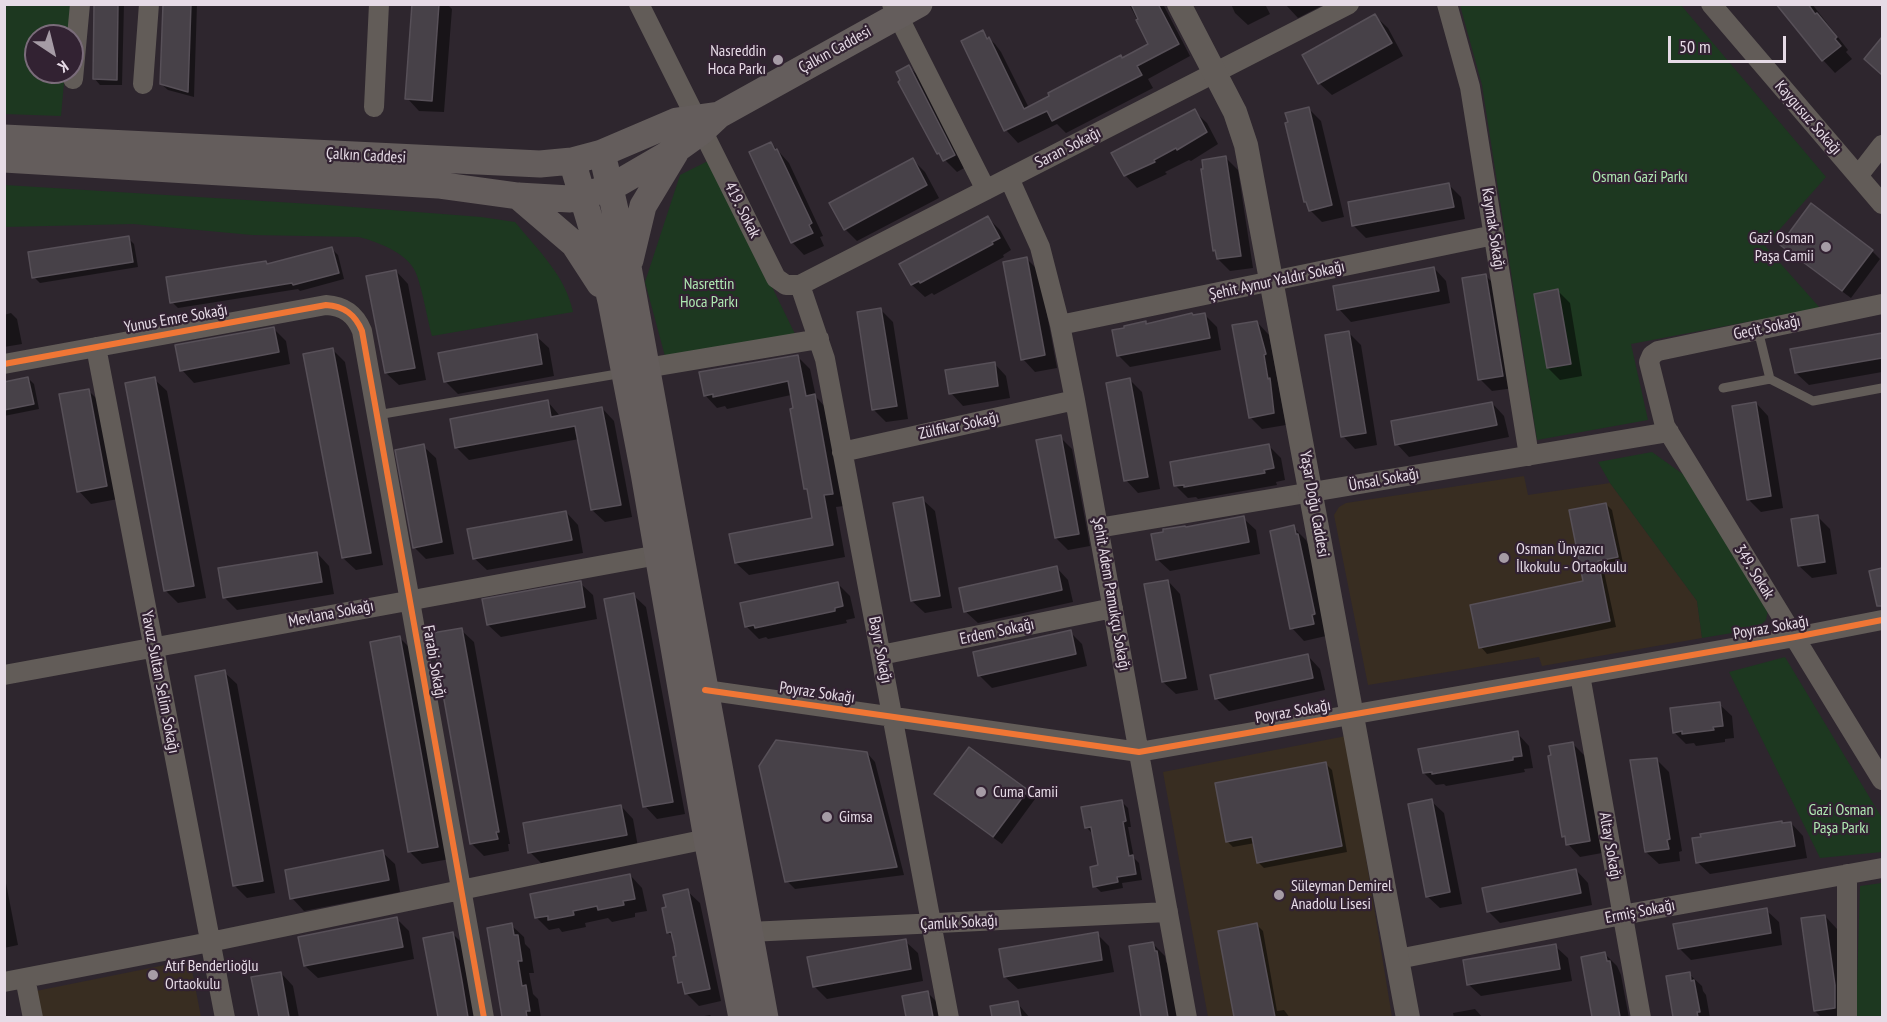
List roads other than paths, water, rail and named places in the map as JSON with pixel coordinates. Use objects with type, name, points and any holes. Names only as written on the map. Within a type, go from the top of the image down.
[{"type":"main road","name":"Çalkın Caddesi","points":[[4,159],[438,185],[518,196],[570,200],[610,188],[677,149],[706,121],[903,8]]},
{"type":"main road","name":"Çalkın Caddesi","points":[[4,138],[540,164],[572,162],[602,153],[677,121],[706,121]]},
{"type":"main road","name":"Çalkın Caddesi","points":[[628,267],[643,206],[677,149]]},
{"type":"main road","points":[[602,153],[628,267],[636,370],[658,555],[707,839],[742,1017]]},
{"type":"main road","points":[[572,162],[599,251],[611,301],[636,370],[705,690],[765,1017]]},
{"type":"main road","points":[[518,196],[574,244],[611,301]]},
{"type":"street","points":[[78,24],[80,4]]},
{"type":"street","points":[[143,84],[148,4]]},
{"type":"street","points":[[374,107],[380,4]]},
{"type":"street","name":"419. Sokak","points":[[639,4],[706,121],[776,278],[793,285]]},
{"type":"street","name":"Yaşar Doğu Caddesi","points":[[1179,4],[1242,128],[1273,282],[1408,1017]]},
{"type":"street","name":"Saran Sokağı","points":[[793,285],[986,190],[1349,4]]},
{"type":"street","name":"Kaymak Sokağı","points":[[1447,4],[1470,87],[1529,456]]},
{"type":"street","name":"Kaygusuz Sokağı","points":[[1711,4],[1882,204]]},
{"type":"street","points":[[903,8],[986,190]]},
{"type":"street","points":[[1858,176],[1882,145]]},
{"type":"street","name":"Şehit Adem Pamukçu Sokağı","points":[[1009,178],[1040,247],[1060,325],[1187,1017]]},
{"type":"street","name":"Şehit Aynur Yaldır Sokağı","points":[[1060,325],[1494,235]]},
{"type":"street","name":"Bayır Sokağı","points":[[793,285],[819,339],[825,359],[949,1017]]},
{"type":"street","name":"Geçit Sokağı","points":[[1652,355],[1659,351],[1882,304]]},
{"type":"street","name":"Yunus Emre Sokağı","points":[[4,364],[326,305],[339,307],[351,313]]},
{"type":"street","name":"Farabi Sokağı","points":[[351,313],[362,331],[484,1017]]},
{"type":"street","points":[[636,370],[819,339]]},
{"type":"street","name":"Yavuz Sultan Selim Sokağı","points":[[96,347],[225,1017]]},
{"type":"street","name":"349. Sokak","points":[[1652,355],[1649,362],[1665,426],[1882,780]]},
{"type":"street","name":"Zülfikar Sokağı","points":[[842,452],[1075,400]]},
{"type":"street","name":"Ünsal Sokağı","points":[[1098,528],[1669,432]]},
{"type":"street","name":"Mevlana Sokağı","points":[[4,675],[658,555]]},
{"type":"street","name":"Erdem Sokağı","points":[[881,656],[1113,608]]},
{"type":"street","name":"Poyraz Sokağı","points":[[705,690],[1139,752],[1795,638],[1882,620]]},
{"type":"street","name":"Altay Sokağı","points":[[1580,675],[1641,1017]]},
{"type":"street","points":[[4,982],[210,942],[707,839]]},
{"type":"street","name":"Ermiş Sokağı","points":[[1398,959],[1622,915],[1882,868]]},
{"type":"street","points":[[1847,874],[1847,1017]]},
{"type":"street","name":"Çamlık Sokağı","points":[[749,932],[1168,912]]},
{"type":"street","points":[[26,978],[33,1017]]},
{"type":"lane","points":[[1758,330],[1770,379]]},
{"type":"lane","points":[[376,415],[636,370]]},
{"type":"lane","points":[[1723,388],[1770,379],[1813,401],[1882,388]]},
{"type":"place","name":"Nasreddin Hoca Parkı","points":[[778,60]]},
{"type":"place","name":"Gazi Osman Paşa Camii","points":[[1826,247]]},
{"type":"place","name":"Osman Ünyazıcı İlkokulu - Ortaokulu","points":[[1504,558]]},
{"type":"place","name":"Cuma Camii","points":[[981,792]]},
{"type":"place","name":"Gimsa","points":[[827,817]]},
{"type":"place","name":"Süleyman Demirel Anadolu Lisesi","points":[[1279,895]]},
{"type":"place","name":"Atıf Benderlioğlu Ortaokulu","points":[[153,975]]},
{"type":"park label","name":"Osman Gazi Parkı","points":[[1640,177]]},
{"type":"park label","name":"Nasrettin Hoca Parkı","points":[[709,293]]},
{"type":"park label","name":"Gazi Osman Paşa Parkı","points":[[1841,819]]}]
